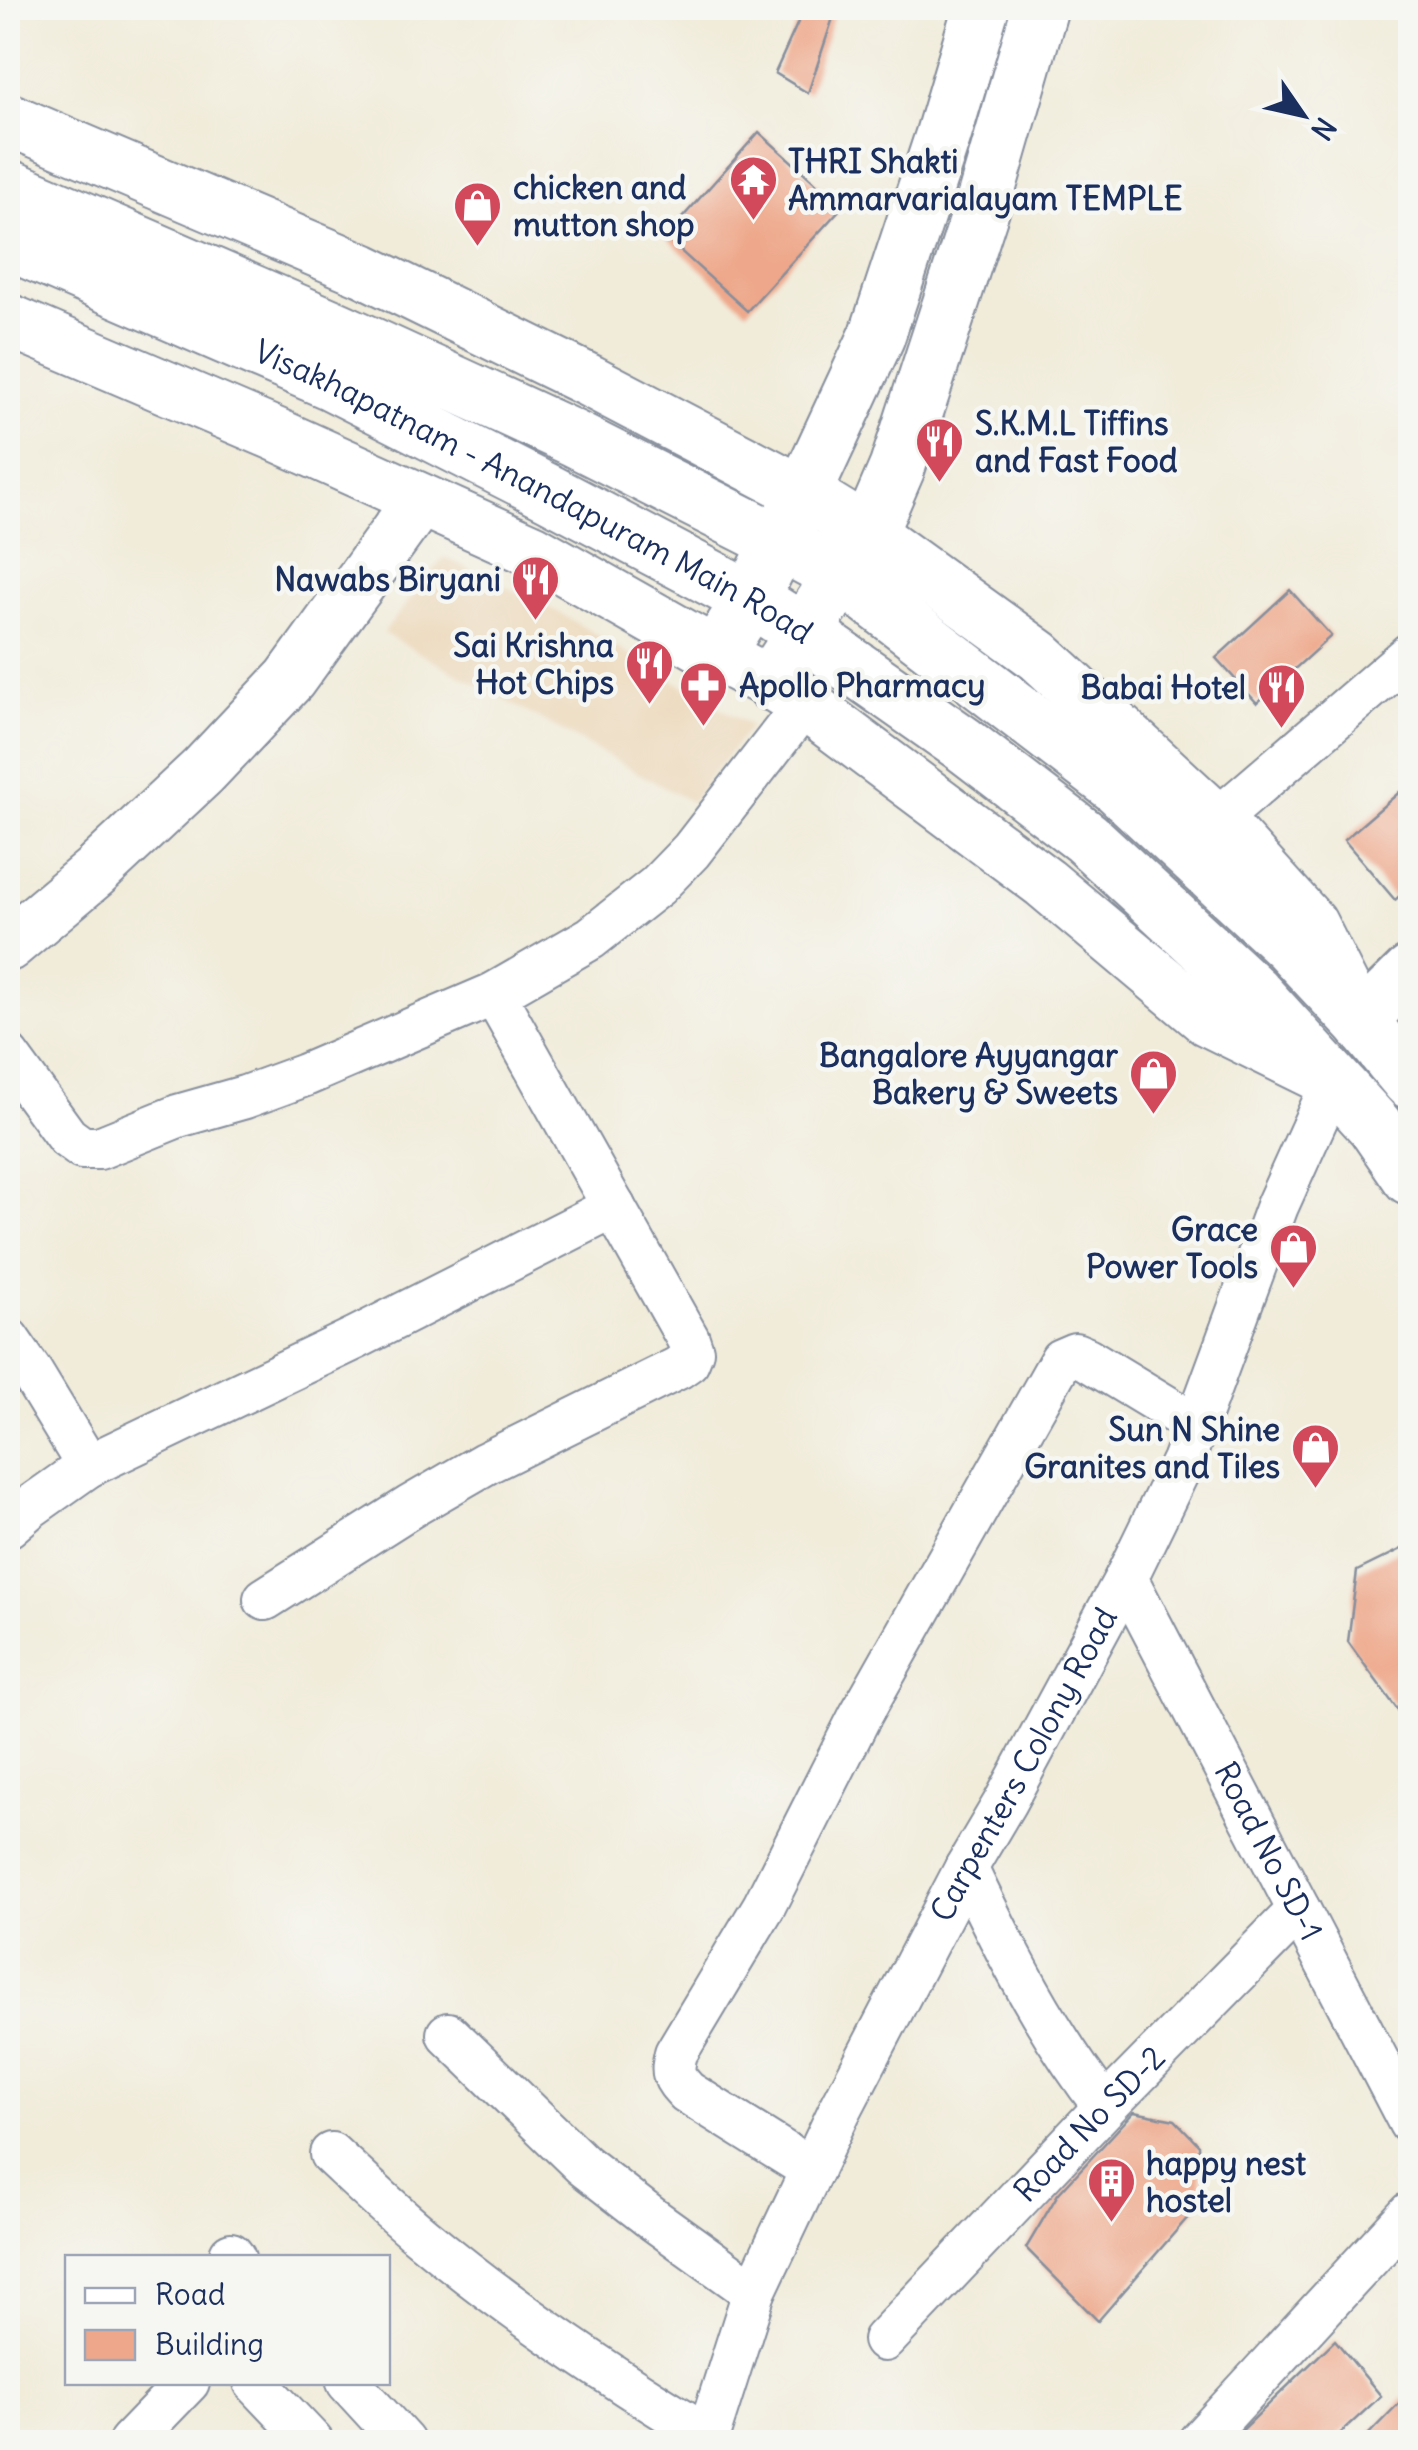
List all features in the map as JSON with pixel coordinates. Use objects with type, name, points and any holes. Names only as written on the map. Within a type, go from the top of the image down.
[{"type":"main road","points":[[716,654],[751,599],[780,542],[877,336],[981,8]]},
{"type":"main road","points":[[788,693],[805,633],[855,555],[897,468],[970,246],[1040,8]]},
{"type":"main road","name":"Visakhapatnam - Anandapuram Main Road","points":[[8,186],[519,413],[780,542],[855,555],[1118,787],[1288,945],[1410,1081]]},
{"type":"main road","name":"Visakhapatnam - Anandapuram Main Road","points":[[8,242],[331,382],[751,599],[805,633],[963,744],[1086,838],[1253,992],[1375,1126],[1410,1177]]},
{"type":"street","points":[[8,119],[363,270],[590,381],[804,494],[855,555],[1040,656],[1216,820],[1311,924],[1360,1021],[1410,972]]},
{"type":"street","points":[[8,320],[532,550],[788,693],[1045,883],[1208,1020],[1334,1082]]},
{"type":"street","points":[[8,945],[95,872],[204,771],[278,692],[420,500]]},
{"type":"street","points":[[1216,820],[1410,654]]},
{"type":"street","points":[[8,1056],[67,1138],[82,1148],[98,1148],[178,1116],[245,1098],[305,1075],[494,994],[591,938],[658,886],[691,851],[788,693]]},
{"type":"street","points":[[265,1599],[410,1506],[688,1360],[692,1351],[494,994]]},
{"type":"street","name":"Carpenters Colony Road","points":[[707,2439],[754,2292],[812,2170],[966,1868],[1126,1578],[1184,1461],[1277,1206],[1334,1082]]},
{"type":"street","points":[[8,1526],[88,1466],[614,1207]]},
{"type":"street","points":[[8,1339],[88,1466]]},
{"type":"street","points":[[812,2170],[687,2092],[672,2070],[676,2053],[764,1906],[860,1716],[1061,1360],[1075,1354],[1087,1359],[1196,1425]]},
{"type":"street","name":"Road No SD-1","points":[[1126,1578],[1410,2123]]},
{"type":"street","points":[[966,1868],[1053,2035],[1106,2107]]},
{"type":"street","name":"Road No SD-2","points":[[884,2340],[1299,1910]]},
{"type":"street","points":[[448,2034],[584,2164],[754,2292]]},
{"type":"street","points":[[331,2154],[422,2236],[536,2323],[707,2439]]},
{"type":"street","points":[[1198,2442],[1410,2213]]},
{"type":"street","points":[[146,2437],[186,2385]]},
{"type":"street","points":[[257,2385],[312,2442]]},
{"type":"street","points":[[351,2385],[402,2442]]},
{"type":"shaded area","points":[[444,557],[558,612],[751,726],[691,802],[383,633]]},
{"type":"building","points":[[803,11],[833,18],[808,93],[775,73]]},
{"type":"building","name":"THRI Shakti Ammarvarialayam TEMPLE","points":[[759,132],[842,207],[747,311],[665,237]]},
{"type":"building","points":[[1290,590],[1331,636],[1257,703],[1216,658]]},
{"type":"building","points":[[1410,783],[1410,887],[1395,900],[1344,840]]},
{"type":"building","points":[[1410,1545],[1410,1727],[1348,1642],[1357,1571]]},
{"type":"building","name":"happy nest hostel","points":[[1134,2112],[1175,2120],[1199,2145],[1202,2201],[1098,2321],[1026,2248],[1058,2194]]},
{"type":"building","points":[[1335,2340],[1381,2396],[1331,2442],[1230,2442]]},
{"type":"building","points":[[1404,2398],[1410,2405],[1410,2442],[1361,2442]]},
{"type":"place","name":"THRI Shakti Ammarvarialayam TEMPLE","points":[[753,222]]},
{"type":"place","name":"chicken and mutton shop","points":[[478,248]]},
{"type":"place","name":"S.K.M.L Tiffins and Fast Food","points":[[940,484]]},
{"type":"place","name":"Nawabs Biryani","points":[[536,622]]},
{"type":"place","name":"Sai Krishna Hot Chips","points":[[649,706]]},
{"type":"place","name":"Apollo Pharmacy","points":[[704,728]]},
{"type":"place","name":"Babai Hotel","points":[[1281,730]]},
{"type":"place","name":"Bangalore Ayyangar Bakery & Sweets","points":[[1153,1116]]},
{"type":"place","name":"Grace Power Tools","points":[[1293,1290]]},
{"type":"place","name":"Sun N Shine Granites and Tiles","points":[[1315,1490]]},
{"type":"place","name":"happy nest hostel","points":[[1111,2224]]}]
